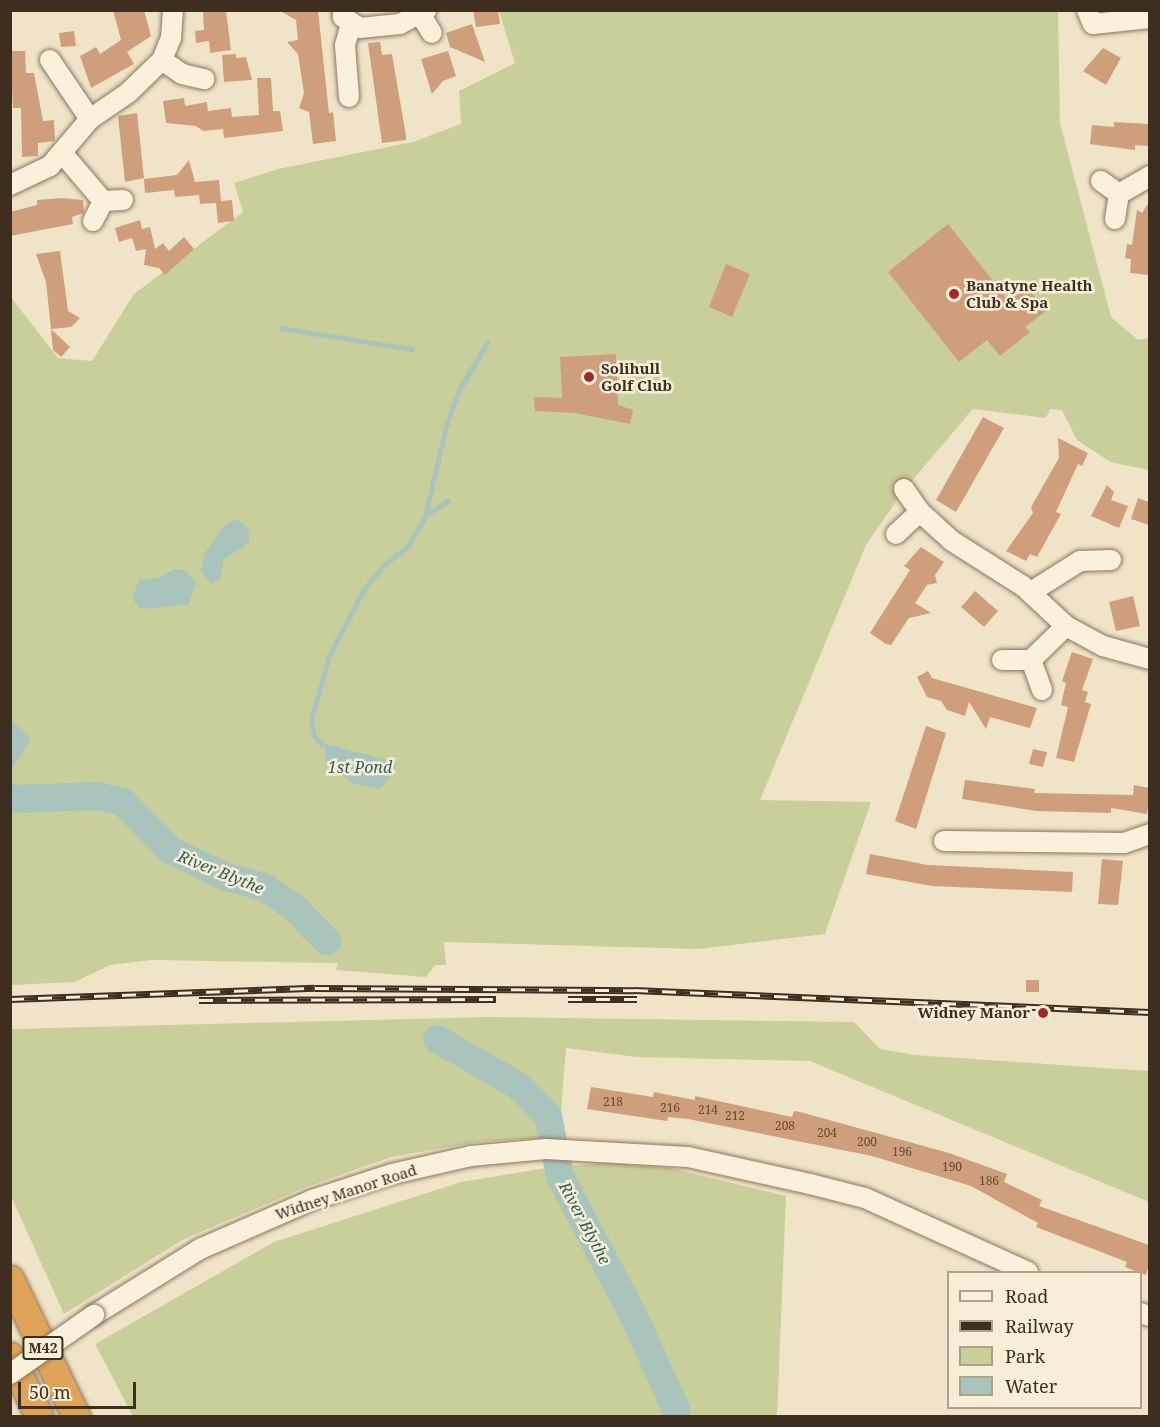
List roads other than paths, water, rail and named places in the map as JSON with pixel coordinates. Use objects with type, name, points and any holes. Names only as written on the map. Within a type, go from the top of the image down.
[{"type":"highway","name":"M42","points":[[10,1279],[76,1416]]},
{"type":"highway","name":"M42","points":[[10,1356],[39,1416]]},
{"type":"street","points":[[10,185],[33,177],[63,154],[90,118],[128,93],[162,60],[171,38],[173,10]]},
{"type":"street","points":[[349,97],[345,45],[347,17],[382,27],[423,12],[432,33]]},
{"type":"street","points":[[1089,25],[1149,18]]},
{"type":"street","points":[[50,60],[90,118]]},
{"type":"street","points":[[162,60],[182,74],[204,79]]},
{"type":"street","points":[[63,154],[103,201]]},
{"type":"street","points":[[1115,219],[1119,194],[1149,176]]},
{"type":"street","points":[[1101,181],[1119,194]]},
{"type":"street","points":[[103,201],[123,200]]},
{"type":"street","points":[[93,220],[103,201]]},
{"type":"street","points":[[904,489],[920,512],[952,541],[1031,592],[1066,626],[1102,646],[1149,659]]},
{"type":"street","points":[[896,534],[920,512]]},
{"type":"street","points":[[1031,592],[1078,551],[1111,560]]},
{"type":"street","points":[[1002,660],[1031,660],[1066,626]]},
{"type":"street","points":[[1031,660],[1042,690]]},
{"type":"street","points":[[944,841],[976,834],[1124,843],[1149,834]]},
{"type":"street","name":"Widney Manor Road","points":[[10,1374],[93,1315],[200,1249],[312,1200],[392,1174],[471,1156],[546,1149],[577,1149],[688,1157],[854,1196],[1026,1271]]},
{"type":"water","points":[[235,519],[248,528],[250,542],[224,559],[220,579],[211,584],[201,572],[204,554],[225,525]]},
{"type":"water","points":[[175,569],[185,571],[196,583],[188,605],[140,609],[132,598],[139,580],[158,578]]},
{"type":"water","points":[[11,720],[31,739],[12,769],[10,768]]},
{"type":"water","name":"1st Pond","points":[[325,744],[388,760],[396,764],[393,773],[380,789],[352,783],[325,762]]},
{"type":"waterway","points":[[281,328],[412,349]]},
{"type":"waterway","points":[[323,746],[314,736],[311,720],[329,656],[364,589],[384,565],[408,546],[425,516],[447,423],[459,390],[487,343]]},
{"type":"waterway","points":[[427,514],[448,501]]},
{"type":"waterway","name":"River Blythe","points":[[10,799],[99,796],[123,802],[170,850],[226,877],[264,887],[295,908],[327,941]]},
{"type":"waterway","name":"River Blythe","points":[[437,1039],[520,1087],[548,1116],[560,1176],[634,1317],[676,1409],[675,1416]]},
{"type":"railway","points":[[10,999],[315,988],[634,990],[1150,1012]]},
{"type":"railway","points":[[199,1000],[496,999]]},
{"type":"railway","points":[[568,999],[637,999]]},
{"type":"place","name":"Banatyne Health Club & Spa","points":[[954,294]]},
{"type":"place","name":"Solihull Golf Club","points":[[589,377]]},
{"type":"place","name":"Widney Manor","points":[[1043,1013]]}]
